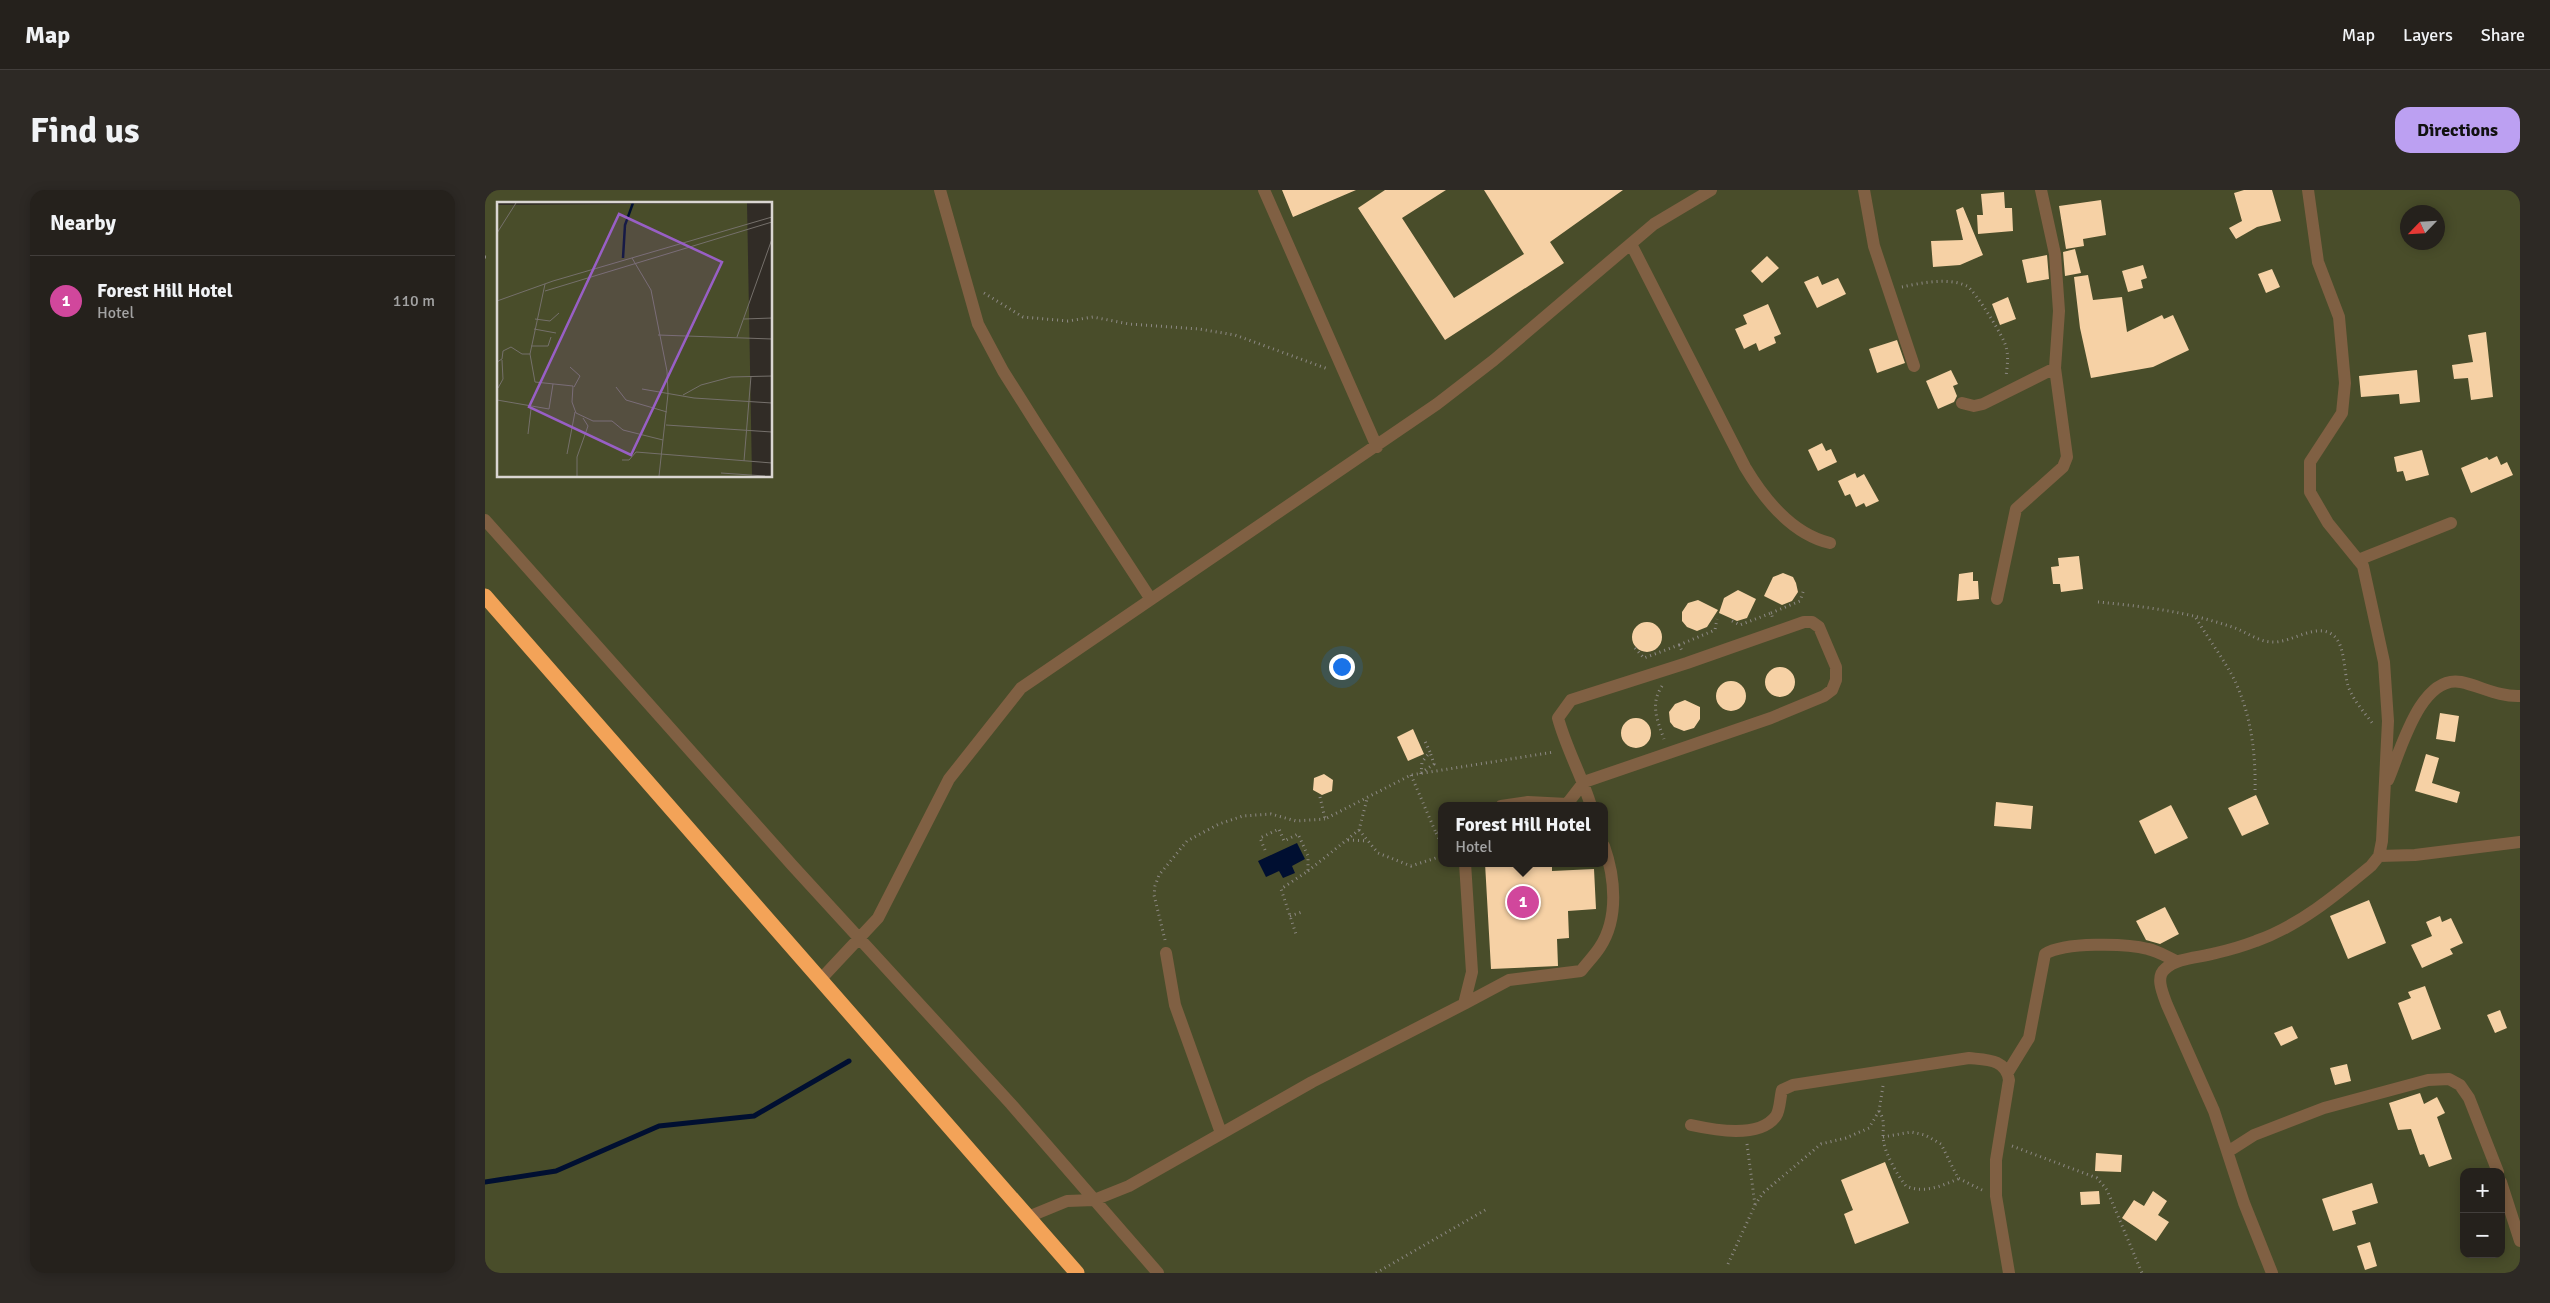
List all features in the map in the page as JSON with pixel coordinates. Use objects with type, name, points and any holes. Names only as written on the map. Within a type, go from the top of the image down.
[{"type":"highway","points":[[485,596],[1077,1273]]},
{"type":"street","points":[[941,190],[978,324],[991,350],[1150,598]]},
{"type":"street","points":[[1263,190],[1377,447]]},
{"type":"street","points":[[820,980],[861,939],[878,918],[949,779],[1021,688],[1150,598],[1377,447],[1494,360],[1654,224],[1711,190]]},
{"type":"street","points":[[1864,190],[1874,246],[1914,366]]},
{"type":"street","points":[[1997,599],[2016,509],[2063,467],[2067,461],[2055,368],[2059,311],[2055,264],[2041,190]]},
{"type":"street","points":[[2272,1273],[2243,1203],[2229,1151],[2210,1102],[2161,990],[2160,976],[2164,970],[2176,961],[2233,948],[2283,929],[2307,915],[2348,885],[2379,856],[2382,841],[2387,713],[2384,662],[2372,614],[2366,572],[2328,523],[2310,492],[2310,462],[2342,413],[2345,383],[2339,317],[2318,262],[2308,190]]},
{"type":"street","points":[[1631,244],[1745,467],[1761,494],[1805,533],[1830,543]]},
{"type":"street","points":[[1962,403],[1974,406],[2006,393],[2055,368]]},
{"type":"street","points":[[485,520],[792,865],[1011,1104],[1158,1273]]},
{"type":"street","points":[[2358,560],[2451,523]]},
{"type":"street","points":[[1569,802],[1584,782],[1697,745],[1812,703],[1832,690],[1836,680],[1836,667],[1819,627],[1812,622],[1804,622],[1661,672],[1571,700],[1559,718],[1584,782],[1590,802]]},
{"type":"street","points":[[2385,789],[2415,712],[2432,692],[2452,682],[2459,682],[2485,690],[2520,696]]},
{"type":"street","points":[[2379,856],[2415,855],[2520,842]]},
{"type":"street","points":[[1028,1217],[1067,1201],[1094,1200],[1129,1186],[1312,1082],[1509,980],[1581,971],[1601,946],[1613,909],[1611,864],[1608,856]]},
{"type":"street","points":[[1464,1004],[1472,972],[1465,867]]},
{"type":"street","points":[[2009,1273],[1997,1196],[1997,1160],[2009,1088],[2008,1072],[2029,1038],[2045,954],[2053,949],[2070,947],[2139,947],[2176,961]]},
{"type":"street","points":[[1166,953],[1175,1005],[1221,1133]]},
{"type":"street","points":[[1691,1125],[1712,1129],[1758,1128],[1769,1123],[1777,1114],[1782,1090],[1793,1085],[1884,1073],[1969,1058],[1998,1062],[2008,1072]]},
{"type":"street","points":[[2229,1151],[2254,1134],[2324,1108],[2428,1080],[2449,1079],[2460,1085],[2469,1098],[2496,1168]]},
{"type":"street","points":[[2505,1194],[2520,1241]]},
{"type":"path","points":[[966,279],[1008,309],[1023,317],[1068,322],[1093,317],[1129,324],[1199,329],[1235,335],[1272,347],[1347,377]]},
{"type":"path","points":[[1888,289],[1938,283],[1955,283],[1970,289],[2005,344],[2007,354],[2006,393]]},
{"type":"path","points":[[1771,613],[1800,601],[1804,589]]},
{"type":"path","points":[[2098,602],[2196,618],[2229,626],[2261,640],[2272,642],[2283,642],[2319,630],[2329,633],[2339,643],[2344,671],[2353,697],[2386,743]]},
{"type":"path","points":[[2196,618],[2240,692],[2255,748],[2255,793]]},
{"type":"path","points":[[1679,645],[1715,630],[1717,619]]},
{"type":"path","points":[[1731,621],[1740,625],[1753,620]]},
{"type":"path","points":[[1635,648],[1644,658],[1659,652]]},
{"type":"path","points":[[1661,672],[1664,683],[1655,699],[1655,710],[1664,738]]},
{"type":"path","points":[[1421,774],[1434,764],[1424,739]]},
{"type":"path","points":[[1166,953],[1164,932],[1154,895],[1159,876],[1187,841],[1219,824],[1243,816],[1271,814],[1296,821],[1325,819],[1411,775],[1570,749]]},
{"type":"path","points":[[1421,774],[1422,762],[1430,752]]},
{"type":"path","points":[[1411,775],[1438,837]]},
{"type":"path","points":[[1320,798],[1325,819]]},
{"type":"path","points":[[1296,934],[1281,890],[1359,830],[1367,798]]},
{"type":"path","points":[[1265,850],[1260,838],[1279,829],[1284,840],[1298,834],[1308,856],[1308,871]]},
{"type":"path","points":[[1359,830],[1378,853],[1411,866],[1438,857]]},
{"type":"path","points":[[1348,840],[1367,842]]},
{"type":"path","points":[[1290,916],[1302,912]]},
{"type":"path","points":[[1728,1264],[1755,1205],[1763,1194],[1815,1148],[1827,1141],[1846,1138],[1869,1128],[1879,1110],[1884,1073]]},
{"type":"path","points":[[1879,1110],[1885,1124],[1883,1137],[1886,1149],[1906,1186],[1931,1189],[1958,1178]]},
{"type":"path","points":[[1744,1129],[1755,1205]]},
{"type":"path","points":[[1883,1137],[1906,1132],[1925,1135],[1941,1144],[1958,1178],[1997,1196]]},
{"type":"path","points":[[2000,1142],[2097,1178],[2107,1190],[2142,1273]]},
{"type":"path","points":[[1376,1273],[1487,1209]]},
{"type":"green space","points":[[485,190],[2520,190],[2520,1273],[485,1273]]},
{"type":"water","points":[[1297,843],[1305,859],[1292,866],[1295,873],[1283,878],[1279,871],[1266,877],[1258,861]]},
{"type":"building","points":[[1282,190],[1356,190],[1293,217]]},
{"type":"building","points":[[1385,190],[1446,190],[1402,218],[1454,298],[1524,254],[1484,190],[1623,190],[1550,242],[1564,263],[1445,340],[1358,208]]},
{"type":"building","points":[[2244,190],[2272,190],[2281,221],[2257,227],[2236,239],[2229,228],[2242,221],[2234,193]]},
{"type":"building","points":[[2004,192],[2005,208],[2012,208],[2013,231],[1978,234],[1977,215],[1983,215],[1981,194]]},
{"type":"building","points":[[2101,200],[2106,235],[2083,239],[2084,246],[2066,249],[2059,206]]},
{"type":"building","points":[[1963,207],[1983,255],[1960,265],[1933,267],[1931,241],[1963,240],[1956,210]]},
{"type":"building","points":[[2075,249],[2081,273],[2065,276],[2063,252]]},
{"type":"building","points":[[2047,255],[2049,279],[2027,283],[2022,260]]},
{"type":"building","points":[[1767,256],[1779,268],[1762,283],[1751,271]]},
{"type":"building","points":[[2143,265],[2147,278],[2141,280],[2143,288],[2128,292],[2122,271]]},
{"type":"building","points":[[2272,269],[2280,287],[2266,293],[2258,274]]},
{"type":"building","points":[[2088,275],[2093,300],[2122,297],[2127,332],[2162,315],[2164,319],[2173,315],[2189,350],[2153,367],[2091,378],[2080,328],[2074,277]]},
{"type":"building","points":[[1818,276],[1822,285],[1838,278],[1846,294],[1817,308],[1804,282]]},
{"type":"building","points":[[2008,297],[2016,319],[2000,325],[1992,304]]},
{"type":"building","points":[[1768,304],[1781,334],[1774,337],[1776,343],[1759,351],[1756,343],[1744,349],[1735,329],[1747,324],[1743,315]]},
{"type":"building","points":[[2486,332],[2493,397],[2471,400],[2468,378],[2454,379],[2452,365],[2473,362],[2468,335]]},
{"type":"building","points":[[1897,340],[1905,363],[1877,373],[1869,349]]},
{"type":"building","points":[[1951,370],[1958,384],[1953,386],[1957,396],[1954,402],[1938,409],[1926,381]]},
{"type":"building","points":[[2417,370],[2420,402],[2400,404],[2399,394],[2361,397],[2359,376]]},
{"type":"building","points":[[1822,443],[1826,451],[1831,449],[1837,462],[1818,471],[1808,450]]},
{"type":"building","points":[[2422,450],[2429,475],[2406,481],[2403,471],[2397,472],[2394,457]]},
{"type":"building","points":[[2497,456],[2501,465],[2507,462],[2513,475],[2471,493],[2461,468],[2487,457],[2489,460]]},
{"type":"building","points":[[1855,473],[1857,478],[1864,474],[1879,501],[1866,507],[1864,503],[1856,507],[1850,494],[1845,496],[1838,481]]},
{"type":"building","points":[[2079,556],[2083,589],[2061,592],[2060,584],[2053,584],[2051,567],[2059,566],[2058,558]]},
{"type":"building","points":[[1973,572],[1973,581],[1978,581],[1979,599],[1957,601],[1959,574]]},
{"type":"building","points":[[1783,573],[1793,577],[1798,592],[1792,601],[1782,605],[1764,596],[1773,577]]},
{"type":"building","points":[[1738,590],[1756,599],[1747,618],[1737,621],[1719,613],[1724,598]]},
{"type":"building","points":[[1698,600],[1718,610],[1707,627],[1697,631],[1687,627],[1682,621],[1682,612],[1688,603]]},
{"type":"building","points":[[1647,622],[1658,626],[1662,637],[1658,648],[1647,652],[1636,648],[1632,637],[1636,626]]},
{"type":"building","points":[[1780,667],[1791,671],[1795,682],[1791,693],[1780,697],[1769,693],[1765,682],[1769,671]]},
{"type":"building","points":[[1731,681],[1742,685],[1746,696],[1742,707],[1731,711],[1720,707],[1716,696],[1720,685]]},
{"type":"building","points":[[1685,700],[1700,707],[1700,719],[1694,728],[1684,731],[1674,727],[1670,722],[1669,712],[1675,704]]},
{"type":"building","points":[[2440,713],[2459,716],[2455,742],[2436,739]]},
{"type":"building","points":[[1636,718],[1647,722],[1651,733],[1647,744],[1636,748],[1625,744],[1621,733],[1625,722]]},
{"type":"building","points":[[1413,729],[1424,754],[1408,761],[1397,737]]},
{"type":"building","points":[[2426,754],[2439,758],[2432,783],[2460,792],[2457,803],[2415,791]]},
{"type":"building","points":[[1324,774],[1333,780],[1332,791],[1322,795],[1313,790],[1314,778]]},
{"type":"building","points":[[2256,795],[2269,824],[2242,836],[2228,808]]},
{"type":"building","points":[[1996,802],[2033,806],[2031,829],[1994,826]]},
{"type":"building","points":[[2171,805],[2188,838],[2155,854],[2139,821]]},
{"type":"building","points":[[1485,867],[1552,867],[1552,871],[1594,869],[1596,909],[1568,911],[1569,938],[1557,939],[1558,966],[1491,969]]},
{"type":"building","points":[[2369,900],[2386,943],[2348,959],[2330,916]]},
{"type":"building","points":[[2165,907],[2179,934],[2160,944],[2146,940],[2136,921]]},
{"type":"building","points":[[2440,916],[2442,922],[2451,918],[2463,943],[2450,949],[2453,954],[2422,968],[2411,945],[2432,936],[2426,922]]},
{"type":"building","points":[[2425,986],[2441,1029],[2412,1040],[2398,1003],[2411,998],[2408,992]]},
{"type":"building","points":[[2500,1010],[2507,1028],[2495,1033],[2487,1015]]},
{"type":"building","points":[[2292,1026],[2298,1038],[2281,1046],[2274,1033]]},
{"type":"building","points":[[2347,1064],[2351,1081],[2335,1085],[2330,1068]]},
{"type":"building","points":[[2420,1093],[2424,1104],[2437,1097],[2445,1113],[2437,1117],[2452,1159],[2429,1167],[2424,1154],[2420,1155],[2411,1129],[2398,1130],[2389,1103]]},
{"type":"building","points":[[2096,1153],[2122,1155],[2121,1172],[2095,1171]]},
{"type":"building","points":[[1885,1162],[1909,1223],[1855,1244],[1844,1214],[1853,1210],[1841,1180]]},
{"type":"building","points":[[2372,1183],[2378,1203],[2352,1211],[2356,1224],[2333,1231],[2322,1199]]},
{"type":"building","points":[[2099,1191],[2100,1204],[2081,1205],[2080,1192]]},
{"type":"building","points":[[2153,1191],[2167,1201],[2158,1215],[2169,1222],[2156,1241],[2122,1218],[2134,1200],[2144,1206]]},
{"type":"building","points":[[2370,1242],[2377,1266],[2365,1270],[2357,1246]]},
{"type":"waterway","points":[[485,1182],[556,1171],[659,1126],[754,1116],[849,1061]]},
{"type":"place","name":"Forest Hill Hotel","points":[[1523,902]]}]
